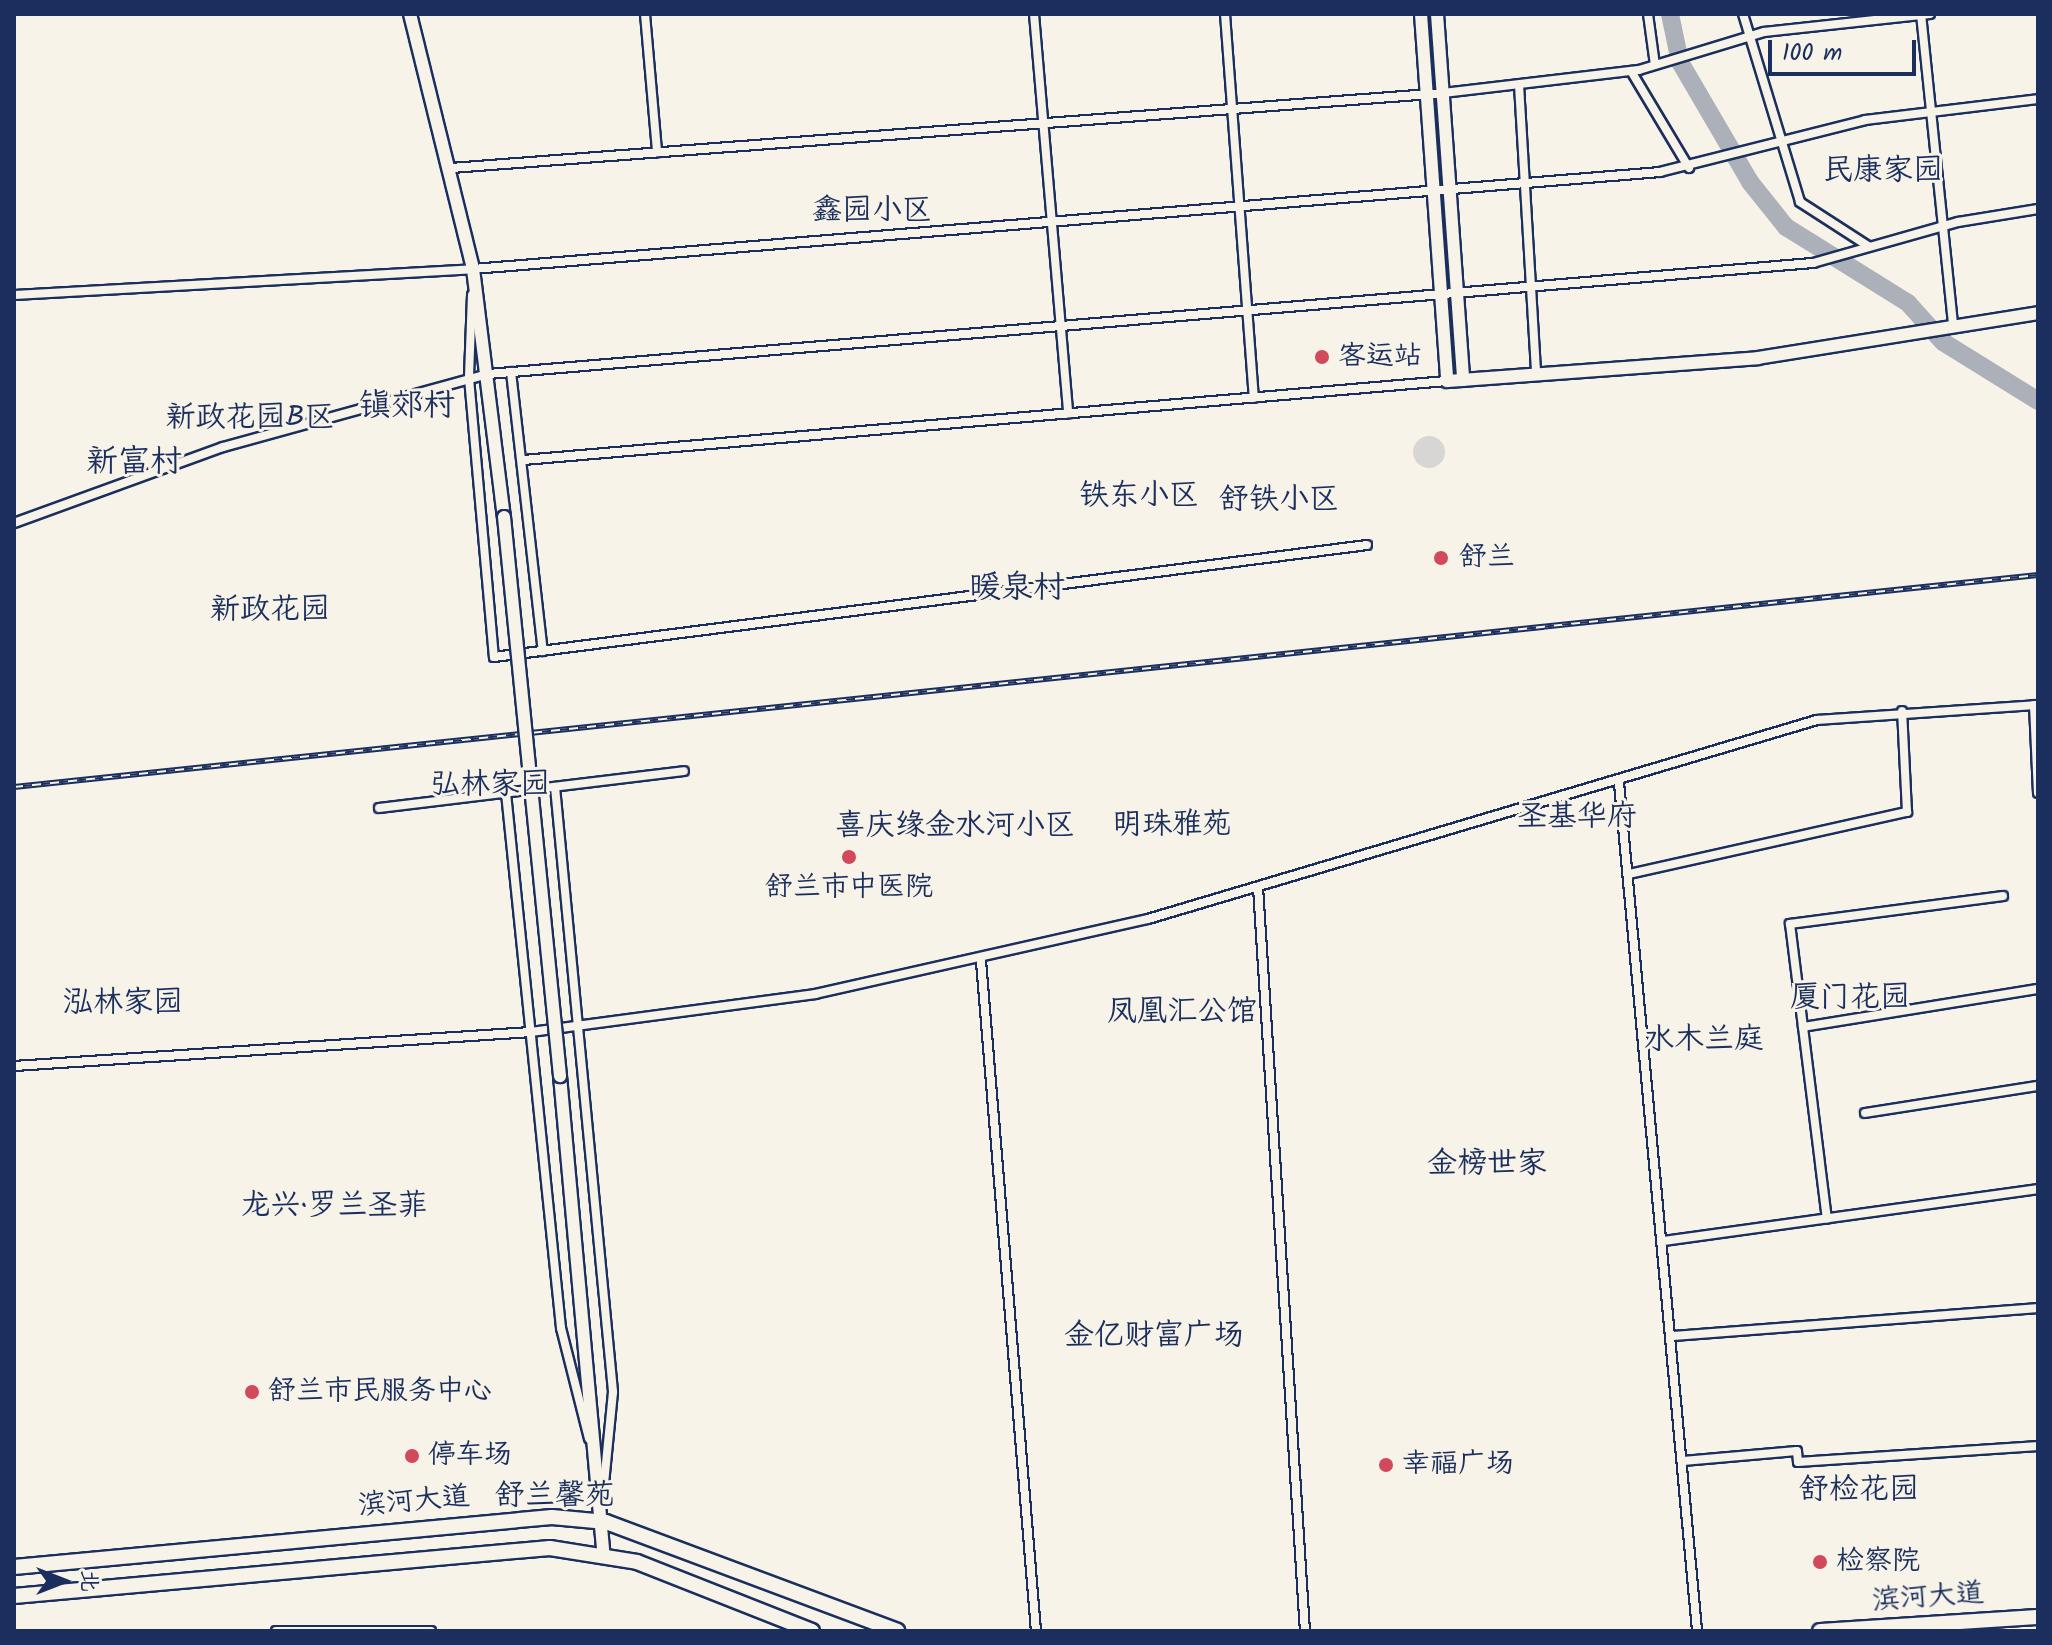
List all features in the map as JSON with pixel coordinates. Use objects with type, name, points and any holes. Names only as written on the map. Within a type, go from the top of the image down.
[{"type":"main road","points":[[410,14],[451,168],[473,269],[488,374],[606,1522],[604,1555]]},
{"type":"main road","points":[[1421,14],[1447,381],[1758,358],[1953,323],[2038,313]]},
{"type":"main road","points":[[1437,14],[1463,380]]},
{"type":"main road","name":"滨河大道","points":[[14,1567],[552,1517],[606,1522],[897,1631]]},
{"type":"main road","name":"滨河大道","points":[[14,1596],[411,1557],[550,1548],[604,1555],[812,1631]]},
{"type":"main road","name":"滨河大道","points":[[1820,1631],[2038,1617]]},
{"type":"street","points":[[645,14],[657,152]]},
{"type":"street","points":[[1034,14],[1068,414]]},
{"type":"street","points":[[1225,14],[1254,398]]},
{"type":"street","points":[[1648,14],[1657,64]]},
{"type":"street","points":[[1743,14],[1800,202],[1866,247]]},
{"type":"street","points":[[1921,14],[1953,323]]},
{"type":"street","points":[[451,168],[1443,93],[1631,71],[1748,36],[1930,14]]},
{"type":"street","points":[[1631,71],[1689,168]]},
{"type":"street","points":[[1519,85],[1536,374]]},
{"type":"street","points":[[14,295],[473,269],[1689,168],[1729,159],[1779,137],[1931,111],[2038,99]]},
{"type":"street","points":[[14,523],[223,447],[488,374],[1060,321],[1813,263],[1943,226],[2038,209]]},
{"type":"street","points":[[473,269],[469,378],[494,657],[1367,545]]},
{"type":"street","points":[[511,372],[543,651]]},
{"type":"street","points":[[523,460],[1447,381]]},
{"type":"street","points":[[14,1066],[531,1032],[673,1018],[981,961],[1258,887],[1619,783],[1817,720],[1902,711],[2036,705],[2038,793]]},
{"type":"street","points":[[1629,874],[1907,812],[1902,711]]},
{"type":"street","points":[[379,808],[684,771]]},
{"type":"street","points":[[1619,783],[1674,1336],[1697,1631]]},
{"type":"street","points":[[555,787],[613,1392],[603,1494]]},
{"type":"street","points":[[506,793],[561,1328],[603,1494]]},
{"type":"street","points":[[1258,887],[1305,1631]]},
{"type":"street","points":[[1827,1219],[1790,924],[2003,896]]},
{"type":"street","points":[[981,961],[1036,1631]]},
{"type":"street","points":[[1803,1027],[2038,989]]},
{"type":"street","points":[[1865,1113],[2038,1086]]},
{"type":"street","points":[[1664,1241],[2038,1189]]},
{"type":"street","points":[[1674,1336],[2038,1308]]},
{"type":"street","points":[[1683,1461],[1797,1451],[1798,1462],[2038,1446]]},
{"type":"street","points":[[276,1631],[431,1631]]},
{"type":"shaded area","points":[[1429,436],[1440,441],[1445,452],[1440,463],[1429,468],[1418,463],[1413,452],[1418,441]]},
{"type":"waterway","points":[[1670,14],[1680,62],[1750,182],[1786,227],[1908,303],[1943,342],[2038,401]]},
{"type":"railway","points":[[14,787],[2038,575]]},
{"type":"place","name":"客运站","points":[[1322,357]]},
{"type":"place","name":"舒兰","points":[[1441,558]]},
{"type":"place","name":"舒兰市中医院","points":[[849,857]]},
{"type":"place","name":"舒兰市民服务中心","points":[[252,1392]]},
{"type":"place","name":"停车场","points":[[412,1456]]},
{"type":"place","name":"幸福广场","points":[[1386,1465]]},
{"type":"place","name":"检察院","points":[[1820,1562]]},
{"type":"district","name":"民康家园","points":[[1883,171]]},
{"type":"district","name":"鑫园小区","points":[[872,211]]},
{"type":"district","name":"镇郊村","points":[[407,407]]},
{"type":"district","name":"新政花园B区","points":[[250,418]]},
{"type":"district","name":"新富村","points":[[134,463]]},
{"type":"district","name":"铁东小区","points":[[1139,496]]},
{"type":"district","name":"舒铁小区","points":[[1279,500]]},
{"type":"district","name":"暖泉村","points":[[1017,589]]},
{"type":"district","name":"新政花园","points":[[270,610]]},
{"type":"district","name":"弘林家园","points":[[490,785]]},
{"type":"district","name":"圣基华府","points":[[1577,817]]},
{"type":"district","name":"明珠雅苑","points":[[1172,825]]},
{"type":"district","name":"喜庆缘金水河小区","points":[[955,826]]},
{"type":"district","name":"厦门花园","points":[[1850,998]]},
{"type":"district","name":"泓林家园","points":[[123,1003]]},
{"type":"district","name":"凤凰汇公馆","points":[[1182,1012]]},
{"type":"district","name":"水木兰庭","points":[[1704,1040]]},
{"type":"district","name":"金榜世家","points":[[1487,1164]]},
{"type":"district","name":"龙兴·罗兰圣菲","points":[[334,1206]]},
{"type":"district","name":"金亿财富广场","points":[[1154,1336]]},
{"type":"district","name":"舒检花园","points":[[1859,1490]]},
{"type":"district","name":"舒兰馨苑","points":[[555,1496]]}]
